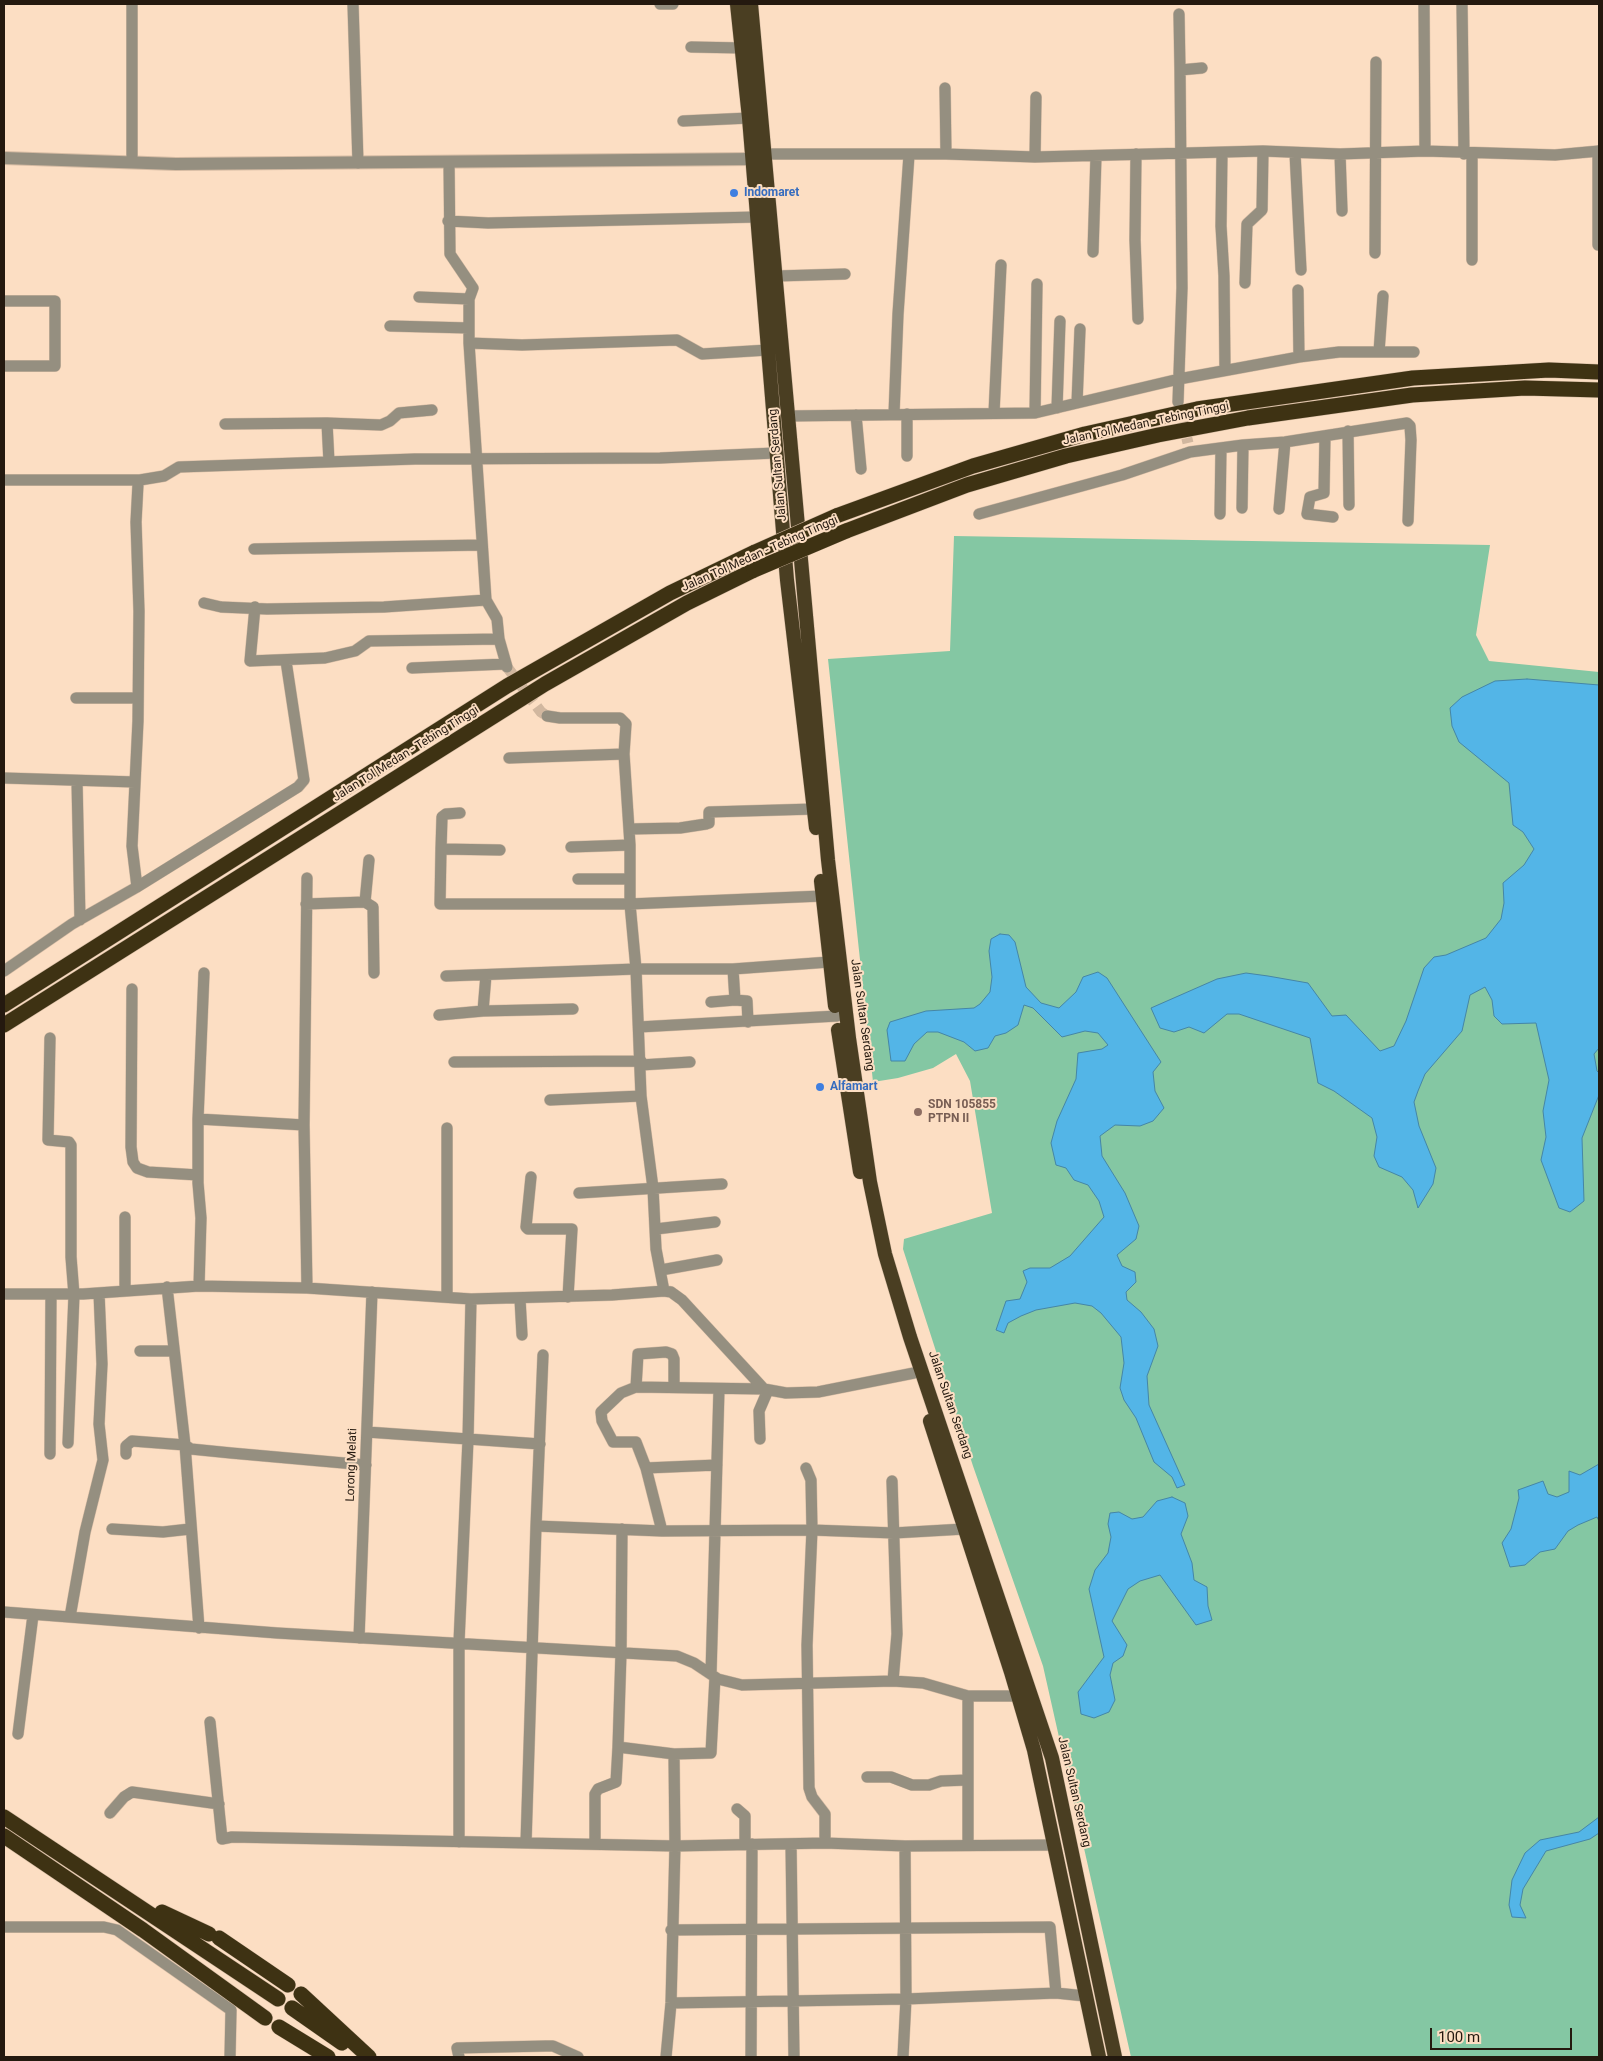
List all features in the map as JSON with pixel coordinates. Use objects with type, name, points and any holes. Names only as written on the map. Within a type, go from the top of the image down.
[{"type":"highway","name":"Jalan Sultan Serdang","points":[[737,4],[749,118],[775,453],[842,982],[877,1222],[910,1337],[1025,1694],[1034,1750],[1100,2057]]},
{"type":"highway","name":"Jalan Sultan Serdang","points":[[751,4],[789,416],[804,674],[822,896],[829,962],[869,1222],[880,1269],[964,1529],[1025,1694],[1052,1758],[1114,2057]]},
{"type":"highway","name":"Jalan Tol Medan - Tebing Tinggi","points":[[4,1005],[507,686],[670,593],[836,516],[972,466],[1086,434],[1197,409],[1414,378],[1549,370],[1599,372]]},
{"type":"highway","name":"Jalan Tol Medan - Tebing Tinggi","points":[[4,1025],[545,684],[687,603],[754,570],[846,531],[976,483],[1066,456],[1158,435],[1248,418],[1412,395],[1525,388],[1599,390]]},
{"type":"highway","points":[[4,1817],[278,1999]]},
{"type":"highway","points":[[4,1836],[143,1930],[265,2018]]},
{"type":"highway","points":[[113,1890],[214,1936],[288,1985]]},
{"type":"highway","points":[[301,1994],[369,2057]]},
{"type":"highway","points":[[292,2008],[363,2057]]},
{"type":"highway","points":[[279,2027],[328,2057]]},
{"type":"street","points":[[132,4],[132,162]]},
{"type":"street","points":[[353,4],[358,163]]},
{"type":"street","points":[[660,4],[673,4]]},
{"type":"street","points":[[1424,4],[1425,151]]},
{"type":"street","points":[[1462,4],[1472,260]]},
{"type":"street","points":[[1178,402],[1182,305],[1179,14]]},
{"type":"street","points":[[691,47],[742,48]]},
{"type":"street","points":[[1375,253],[1376,62]]},
{"type":"street","points":[[1180,70],[1202,68]]},
{"type":"street","points":[[945,88],[946,154]]},
{"type":"street","points":[[1035,157],[1036,96]]},
{"type":"street","points":[[683,121],[749,118]]},
{"type":"street","points":[[765,154],[946,154],[1035,157],[1222,154],[1263,151],[1340,154],[1425,151],[1468,154],[1555,155],[1599,151],[1598,245]]},
{"type":"street","points":[[1245,283],[1247,224],[1262,210],[1263,151]]},
{"type":"street","points":[[1295,153],[1301,270]]},
{"type":"street","points":[[1136,154],[1134,240],[1138,319]]},
{"type":"street","points":[[1222,154],[1221,226],[1224,276],[1225,370]]},
{"type":"street","points":[[1340,154],[1342,211]]},
{"type":"street","points":[[894,414],[898,314],[909,155]]},
{"type":"street","points":[[1093,252],[1096,156]]},
{"type":"street","points":[[4,158],[185,163],[752,159]]},
{"type":"street","points":[[412,668],[506,665],[499,639],[497,619],[486,600],[468,328],[469,299],[473,291],[472,285],[450,254],[448,221],[449,162]]},
{"type":"street","points":[[448,221],[498,223],[757,217]]},
{"type":"street","points":[[994,413],[1001,265]]},
{"type":"street","points":[[776,276],[845,274]]},
{"type":"street","points":[[1035,414],[1037,284]]},
{"type":"street","points":[[1298,290],[1299,357]]},
{"type":"street","points":[[1379,352],[1383,296]]},
{"type":"street","points":[[418,297],[469,299]]},
{"type":"street","points":[[4,301],[55,301],[55,366],[4,366]]},
{"type":"street","points":[[1057,408],[1060,321]]},
{"type":"street","points":[[390,326],[468,328]]},
{"type":"street","points":[[1077,403],[1080,329]]},
{"type":"street","points":[[469,343],[522,345],[677,340],[702,354],[768,350]]},
{"type":"street","points":[[789,416],[1035,414],[1179,379],[1299,357],[1339,352],[1414,352]]},
{"type":"street","points":[[225,424],[327,423],[381,425],[390,421],[399,412],[432,410]]},
{"type":"street","points":[[907,414],[907,456]]},
{"type":"street","points":[[856,415],[861,469]]},
{"type":"street","points":[[327,423],[328,462]]},
{"type":"street","points":[[980,514],[1122,475],[1189,448],[1221,448],[1285,442],[1407,423],[1410,426],[1411,440],[1408,521]]},
{"type":"street","points":[[1348,431],[1349,506]]},
{"type":"street","points":[[1325,436],[1324,493],[1310,497],[1307,514],[1333,517]]},
{"type":"street","points":[[1279,509],[1285,442]]},
{"type":"street","points":[[1242,508],[1243,445]]},
{"type":"street","points":[[1220,514],[1221,448]]},
{"type":"street","points":[[4,480],[140,480],[164,476],[176,468],[328,462],[660,458],[775,453]]},
{"type":"street","points":[[137,887],[132,846],[139,611],[136,522],[138,484],[140,480]]},
{"type":"street","points":[[254,549],[482,545]]},
{"type":"street","points":[[204,603],[221,607],[270,609],[384,607],[486,600]]},
{"type":"street","points":[[255,607],[250,661],[314,660],[355,651],[369,641],[499,639]]},
{"type":"street","points":[[4,971],[80,920],[137,887],[298,787],[304,780],[286,661]]},
{"type":"street","points":[[76,698],[137,698]]},
{"type":"street","points":[[547,716],[624,719],[626,724],[624,754],[630,829],[630,904],[636,969],[642,1096],[653,1188],[656,1248],[664,1291]]},
{"type":"street","points":[[509,758],[624,754]]},
{"type":"street","points":[[4,778],[135,782]]},
{"type":"street","points":[[77,781],[80,920]]},
{"type":"street","points":[[630,829],[680,828],[708,824],[709,812],[814,809]]},
{"type":"street","points":[[460,813],[446,814],[442,817],[440,904],[630,904],[822,896]]},
{"type":"street","points":[[571,847],[630,846]]},
{"type":"street","points":[[441,848],[500,850]]},
{"type":"street","points":[[365,902],[370,860]]},
{"type":"street","points":[[307,1288],[304,1125],[306,904],[308,878]]},
{"type":"street","points":[[578,879],[630,879]]},
{"type":"street","points":[[306,904],[365,902],[373,907],[374,974]]},
{"type":"street","points":[[446,976],[636,969],[733,969],[829,962]]},
{"type":"street","points":[[733,969],[735,1000]]},
{"type":"street","points":[[199,1286],[201,1218],[198,1175],[198,1119],[204,973]]},
{"type":"street","points":[[484,1011],[486,975]]},
{"type":"street","points":[[132,989],[131,1147],[133,1162],[137,1168],[148,1172],[198,1175]]},
{"type":"street","points":[[711,1002],[747,1001],[748,1022]]},
{"type":"street","points":[[439,1015],[484,1011],[573,1009]]},
{"type":"street","points":[[639,1027],[837,1016]]},
{"type":"street","points":[[50,1038],[48,1140],[69,1142],[71,1145],[71,1257],[74,1294],[68,1443]]},
{"type":"street","points":[[454,1062],[690,1062]]},
{"type":"street","points":[[550,1100],[642,1096]]},
{"type":"street","points":[[198,1119],[304,1125]]},
{"type":"street","points":[[447,1128],[447,1297]]},
{"type":"street","points":[[531,1177],[526,1227],[528,1229],[572,1229],[568,1297]]},
{"type":"street","points":[[580,1193],[722,1184]]},
{"type":"street","points":[[125,1217],[125,1291]]},
{"type":"street","points":[[656,1229],[715,1222]]},
{"type":"street","points":[[661,1270],[717,1260]]},
{"type":"street","points":[[4,1294],[99,1293],[199,1286],[307,1288],[471,1300],[568,1297],[664,1291],[671,1292],[682,1300],[766,1389]]},
{"type":"street","points":[[167,1287],[185,1444],[198,1628]]},
{"type":"street","name":"Lorong Melati","points":[[359,1638],[372,1292]]},
{"type":"street","points":[[70,1617],[85,1532],[103,1460],[99,1424],[102,1364],[99,1293]]},
{"type":"street","points":[[50,1454],[51,1294]]},
{"type":"street","points":[[520,1298],[522,1335]]},
{"type":"street","points":[[459,1842],[459,1642],[468,1440],[471,1300]]},
{"type":"street","points":[[140,1351],[174,1351]]},
{"type":"street","points":[[636,1387],[638,1354],[666,1352],[672,1354],[674,1359],[674,1387]]},
{"type":"street","points":[[526,1843],[543,1355]]},
{"type":"street","points":[[662,1531],[646,1468],[636,1442],[613,1442],[600,1417],[601,1412],[613,1400],[627,1390],[636,1387],[674,1387],[766,1389],[786,1393],[818,1392],[914,1372]]},
{"type":"street","points":[[618,1747],[674,1754],[708,1754],[713,1751],[717,1465],[720,1389]]},
{"type":"street","points":[[760,1439],[759,1411],[766,1389]]},
{"type":"street","points":[[367,1432],[540,1444]]},
{"type":"street","points":[[126,1454],[126,1446],[132,1440],[185,1444],[191,1449],[231,1454],[366,1465]]},
{"type":"street","points":[[646,1468],[717,1465]]},
{"type":"street","points":[[806,1468],[811,1480],[812,1530],[807,1645],[810,1788],[812,1797],[825,1814],[825,1844]]},
{"type":"street","points":[[892,1481],[897,1634],[893,1680]]},
{"type":"street","points":[[536,1526],[662,1531],[812,1530],[894,1533],[964,1529]]},
{"type":"street","points":[[112,1529],[164,1532],[190,1530]]},
{"type":"street","points":[[595,1844],[595,1794],[598,1789],[616,1782],[621,1653],[622,1529]]},
{"type":"street","points":[[4,1612],[198,1628],[532,1646],[677,1656],[730,1684],[742,1685],[808,1685],[893,1680],[923,1683],[968,1696],[1025,1694]]},
{"type":"street","points":[[18,1734],[33,1615]]},
{"type":"street","points":[[968,1696],[968,1845]]},
{"type":"street","points":[[210,1722],[222,1839],[232,1837],[675,1846],[748,1844],[1055,1845]]},
{"type":"street","points":[[666,2057],[670,2003],[675,1846],[674,1754]]},
{"type":"street","points":[[867,1776],[892,1776],[912,1785],[929,1786],[941,1781],[967,1780]]},
{"type":"street","points":[[110,1813],[124,1797],[132,1792],[219,1804]]},
{"type":"street","points":[[737,1810],[745,1816],[748,1844],[752,1929],[751,2057]]},
{"type":"street","points":[[791,1844],[794,2057]]},
{"type":"street","points":[[903,2057],[906,1999],[906,1846]]},
{"type":"street","points":[[4,1927],[104,1927],[117,1930],[231,2010],[230,2057]]},
{"type":"street","points":[[671,1930],[1050,1927],[1056,1993]]},
{"type":"street","points":[[670,2003],[906,1999],[1056,1993],[1086,1996]]},
{"type":"street","points":[[458,2057],[458,2048],[553,2046],[578,2057]]},
{"type":"green space","points":[[954,536],[1490,545],[1476,635],[1489,661],[1599,672],[1599,2057],[1131,2057],[1043,1666],[973,1466],[903,1249],[904,1239],[992,1213],[970,1081],[956,1054],[933,1068],[898,1078],[873,1082],[828,659],[950,651]]},
{"type":"water","points":[[1527,679],[1599,685],[1599,1048],[1594,1054],[1599,1073],[1599,1095],[1582,1138],[1584,1201],[1570,1212],[1559,1208],[1541,1160],[1546,1137],[1543,1111],[1549,1080],[1536,1023],[1502,1024],[1494,1016],[1492,1000],[1485,987],[1470,995],[1462,1031],[1425,1074],[1414,1102],[1419,1126],[1436,1168],[1433,1184],[1418,1208],[1413,1190],[1402,1177],[1379,1167],[1374,1156],[1377,1137],[1372,1118],[1334,1091],[1318,1083],[1310,1038],[1239,1014],[1227,1014],[1204,1033],[1189,1027],[1174,1032],[1160,1028],[1151,1008],[1217,979],[1246,973],[1268,976],[1308,983],[1332,1016],[1346,1015],[1380,1051],[1394,1046],[1406,1021],[1424,968],[1434,957],[1446,955],[1486,938],[1501,919],[1504,903],[1503,883],[1524,865],[1534,849],[1523,832],[1513,825],[1509,783],[1459,742],[1452,726],[1450,708],[1462,697],[1495,681]]},
{"type":"water","points":[[1000,934],[1009,935],[1015,942],[1026,987],[1041,1003],[1059,1008],[1076,992],[1083,977],[1098,972],[1107,978],[1161,1062],[1153,1072],[1155,1091],[1164,1108],[1153,1121],[1140,1126],[1115,1125],[1100,1136],[1102,1156],[1125,1193],[1139,1226],[1136,1239],[1117,1255],[1122,1266],[1135,1272],[1136,1282],[1126,1292],[1127,1300],[1141,1312],[1154,1329],[1158,1346],[1147,1376],[1149,1405],[1185,1485],[1177,1488],[1172,1477],[1154,1462],[1136,1418],[1124,1400],[1120,1388],[1124,1363],[1121,1337],[1101,1313],[1092,1306],[1075,1303],[1036,1310],[1008,1323],[1004,1333],[996,1330],[1006,1301],[1020,1299],[1027,1282],[1023,1271],[1030,1268],[1050,1268],[1070,1256],[1104,1217],[1099,1201],[1088,1185],[1074,1180],[1066,1168],[1056,1165],[1051,1143],[1057,1121],[1076,1079],[1078,1053],[1102,1049],[1108,1045],[1098,1033],[1085,1031],[1062,1037],[1033,1008],[1024,1005],[1018,1025],[1006,1033],[995,1036],[988,1048],[975,1051],[964,1042],[938,1032],[927,1032],[914,1044],[905,1061],[891,1061],[887,1030],[890,1022],[926,1011],[974,1008],[980,1004],[990,992],[992,977],[989,951],[991,939]]},
{"type":"water","points":[[1599,1464],[1599,1521],[1597,1517],[1578,1525],[1568,1531],[1555,1549],[1540,1552],[1525,1565],[1510,1567],[1502,1543],[1511,1529],[1519,1498],[1518,1490],[1543,1481],[1548,1494],[1557,1497],[1569,1492],[1569,1471],[1580,1475]]},
{"type":"water","points":[[1172,1497],[1185,1503],[1188,1516],[1181,1534],[1192,1563],[1194,1580],[1207,1587],[1208,1606],[1212,1620],[1196,1625],[1160,1575],[1140,1581],[1128,1589],[1112,1621],[1127,1645],[1123,1656],[1113,1663],[1110,1675],[1115,1700],[1109,1712],[1094,1718],[1081,1714],[1078,1692],[1104,1657],[1089,1589],[1095,1570],[1108,1553],[1111,1537],[1108,1524],[1110,1513],[1119,1512],[1132,1519],[1143,1517],[1157,1501]]},
{"type":"water","points":[[1599,1817],[1599,1833],[1590,1839],[1546,1851],[1523,1889],[1520,1905],[1526,1918],[1512,1917],[1509,1905],[1512,1880],[1525,1853],[1540,1840],[1579,1832]]},
{"type":"tunnel","points":[[1179,406],[1188,443]]},
{"type":"tunnel","points":[[507,667],[541,712],[547,716]]},
{"type":"place","name":"Indomaret","points":[[734,193]]},
{"type":"place","name":"Alfamart","points":[[820,1087]]},
{"type":"place","name":"SDN 105855 PTPN II","points":[[918,1112]]}]
